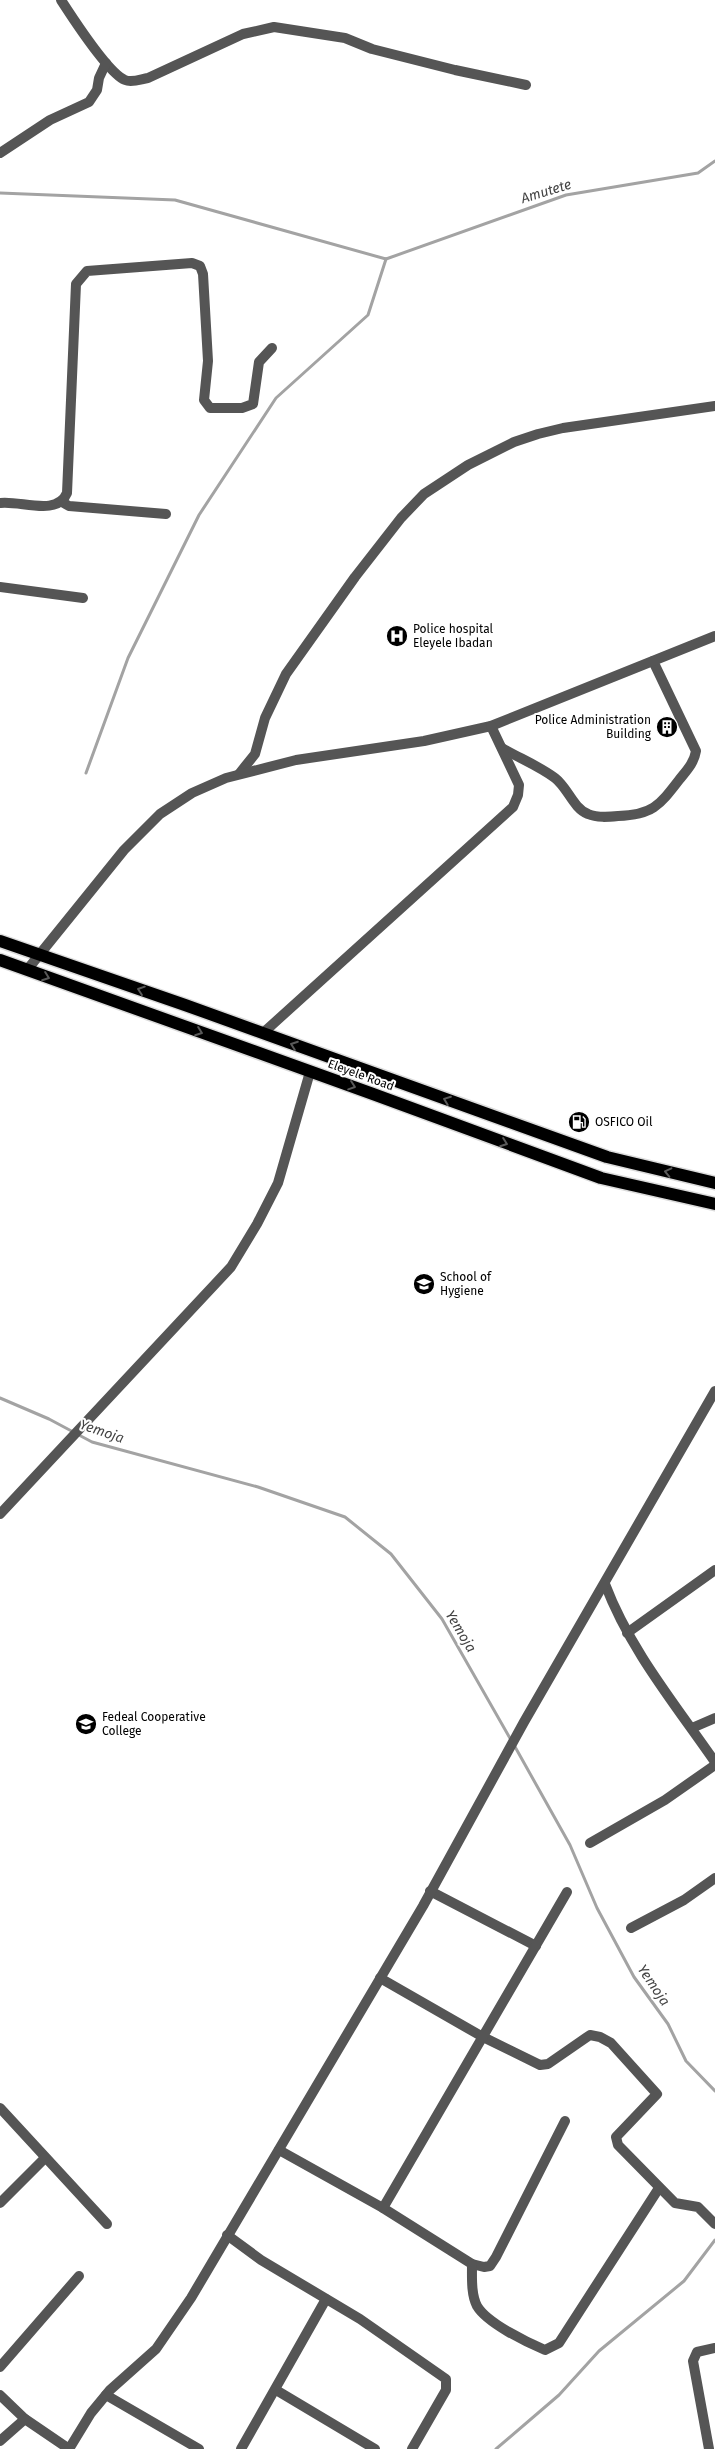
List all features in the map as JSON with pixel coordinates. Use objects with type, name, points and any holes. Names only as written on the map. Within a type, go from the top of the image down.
[{"type":"main road","name":"Eleyele Road","points":[[0,942],[263,1033],[607,1157],[715,1183]]},
{"type":"main road","name":"Eleyele Road","points":[[0,960],[600,1178],[715,1204]]},
{"type":"main road","points":[[600,1178],[607,1157]]},
{"type":"street","points":[[61,0],[106,63],[125,80],[132,81],[148,78],[243,34],[274,27],[345,38],[372,49],[526,85]]},
{"type":"street","points":[[0,153],[50,120],[88,102],[97,90],[99,78],[106,63]]},
{"type":"street","points":[[62,502],[68,489],[76,284],[83,274],[91,270],[192,263],[200,266],[203,274],[208,361],[204,400],[210,408],[242,408],[253,404],[258,362],[272,348]]},
{"type":"street","points":[[236,776],[250,763],[255,754],[265,718],[286,674],[355,577],[401,518],[424,494],[468,465],[514,442],[538,434],[564,428],[715,406]]},
{"type":"street","points":[[0,503],[49,506],[62,502],[70,506],[166,514]]},
{"type":"street","points":[[0,587],[83,598]]},
{"type":"street","points":[[26,970],[124,850],[160,814],[192,793],[236,776],[296,760],[424,742],[491,726],[715,636]]},
{"type":"street","points":[[501,748],[555,778],[568,790],[575,805],[587,814],[601,817],[636,815],[650,812],[661,803],[694,761],[696,751],[653,661]]},
{"type":"street","points":[[263,1033],[513,807],[518,795],[519,785],[491,726]]},
{"type":"street","points":[[0,1514],[218,1283],[243,1249],[278,1183],[310,1072]]},
{"type":"street","points":[[0,2395],[25,2419],[69,2449],[91,2413],[106,2395],[156,2349],[165,2337],[279,2150],[380,1978],[524,1722],[715,1391]]},
{"type":"street","points":[[627,1633],[715,1570]]},
{"type":"street","points":[[590,1843],[665,1800],[715,1763],[654,1676],[627,1633],[605,1584]]},
{"type":"street","points":[[692,1728],[715,1718]]},
{"type":"street","points":[[631,1928],[684,1900],[715,1878]]},
{"type":"street","points":[[430,1891],[536,1946]]},
{"type":"street","points":[[383,2208],[567,1892]]},
{"type":"street","points":[[380,1978],[483,2037],[540,2065],[548,2064],[590,2035],[600,2036],[611,2043],[657,2094],[616,2136],[616,2140],[675,2203],[698,2207],[715,2224]]},
{"type":"street","points":[[0,2108],[107,2224]]},
{"type":"street","points":[[279,2150],[383,2208],[472,2264],[484,2267],[490,2266],[496,2257],[565,2122]]},
{"type":"street","points":[[0,2203],[45,2158]]},
{"type":"street","points":[[472,2264],[473,2293],[476,2305],[485,2316],[544,2350],[554,2347],[559,2344],[576,2319],[659,2188]]},
{"type":"street","points":[[227,2236],[261,2260],[326,2299],[446,2378],[446,2390],[412,2449]]},
{"type":"street","points":[[0,2367],[79,2276]]},
{"type":"street","points":[[241,2449],[326,2299]]},
{"type":"street","points":[[708,2449],[693,2361],[697,2352],[715,2348]]},
{"type":"street","points":[[276,2390],[375,2449]]},
{"type":"street","points":[[106,2395],[199,2449]]},
{"type":"street","points":[[0,2441],[25,2419]]},
{"type":"waterway","name":"Amutete","points":[[386,259],[566,195],[698,173],[715,161]]},
{"type":"waterway","points":[[0,193],[175,200],[386,259]]},
{"type":"waterway","points":[[86,773],[128,658],[199,515],[276,398],[368,315],[386,259]]},
{"type":"waterway","name":"Yemoja","points":[[0,1398],[49,1419],[92,1442],[258,1487],[345,1517],[391,1554],[442,1619],[511,1740]]},
{"type":"waterway","name":"Yemoja","points":[[514,1745],[570,1845],[597,1908],[634,1977],[668,2024],[686,2061],[715,2091]]},
{"type":"waterway","points":[[496,2449],[559,2395],[599,2351],[684,2281],[715,2240]]},
{"type":"place","name":"Police hospital Eleyele Ibadan","points":[[397,636]]},
{"type":"place","name":"Police Administration Building","points":[[667,727]]},
{"type":"place","name":"OSFICO Oil","points":[[579,1122]]},
{"type":"place","name":"School of Hygiene","points":[[424,1284]]},
{"type":"place","name":"Fedeal Cooperative College","points":[[86,1724]]}]
